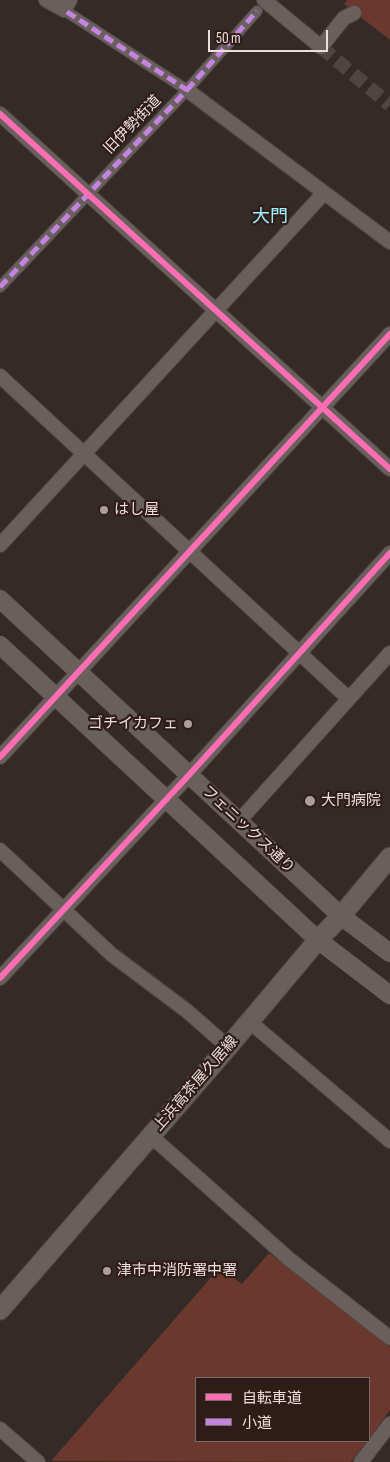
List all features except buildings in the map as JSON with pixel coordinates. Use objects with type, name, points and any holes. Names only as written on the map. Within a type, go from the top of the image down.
[{"type":"main road","name":"上浜高茶屋久居線","points":[[0,1310],[250,1022],[390,857]]},
{"type":"street","points":[[46,0],[67,5]]},
{"type":"street","points":[[354,13],[344,18],[321,47],[262,4],[186,90],[390,242]]},
{"type":"street","name":"旧伊勢街道","points":[[0,286],[186,90],[67,5]]},
{"type":"street","points":[[0,114],[390,469]]},
{"type":"street","points":[[0,545],[324,193]]},
{"type":"street","points":[[0,758],[390,334]]},
{"type":"street","points":[[0,376],[348,698]]},
{"type":"street","points":[[0,978],[189,775],[390,553]]},
{"type":"street","name":"フェニックス通り","points":[[0,599],[341,916],[390,953]]},
{"type":"street","points":[[0,644],[318,940],[390,995]]},
{"type":"street","points":[[239,821],[390,653]]},
{"type":"street","points":[[0,850],[111,954],[187,1011],[228,1047]]},
{"type":"street","points":[[250,1022],[390,1141]]},
{"type":"street","points":[[151,1136],[289,1259],[390,1338]]},
{"type":"street","points":[[361,1462],[390,1424]]},
{"type":"street","points":[[0,1429],[38,1462]]},
{"type":"shaded area","points":[[347,0],[390,0],[390,40],[344,4]]},
{"type":"shaded area","points":[[269,1253],[390,1347],[390,1410],[370,1438],[370,1377],[195,1377],[195,1442],[366,1442],[351,1462],[51,1461],[220,1267],[242,1284]]},
{"type":"tunnel","points":[[321,47],[390,105]]},
{"type":"marked path","points":[[0,287],[187,90],[64,10]]},
{"type":"marked path","points":[[187,90],[257,11]]},
{"type":"cycle path","points":[[0,114],[390,469]]},
{"type":"cycle path","points":[[0,757],[390,334]]},
{"type":"cycle path","points":[[0,978],[189,775],[390,553]]},
{"type":"place","name":"はし屋","points":[[104,510]]},
{"type":"place","name":"ゴチイカフェ","points":[[188,724]]},
{"type":"place","name":"大門病院","points":[[310,801]]},
{"type":"place","name":"津市中消防署中署","points":[[107,1271]]},
{"type":"district","name":"大門","points":[[270,217]]}]
